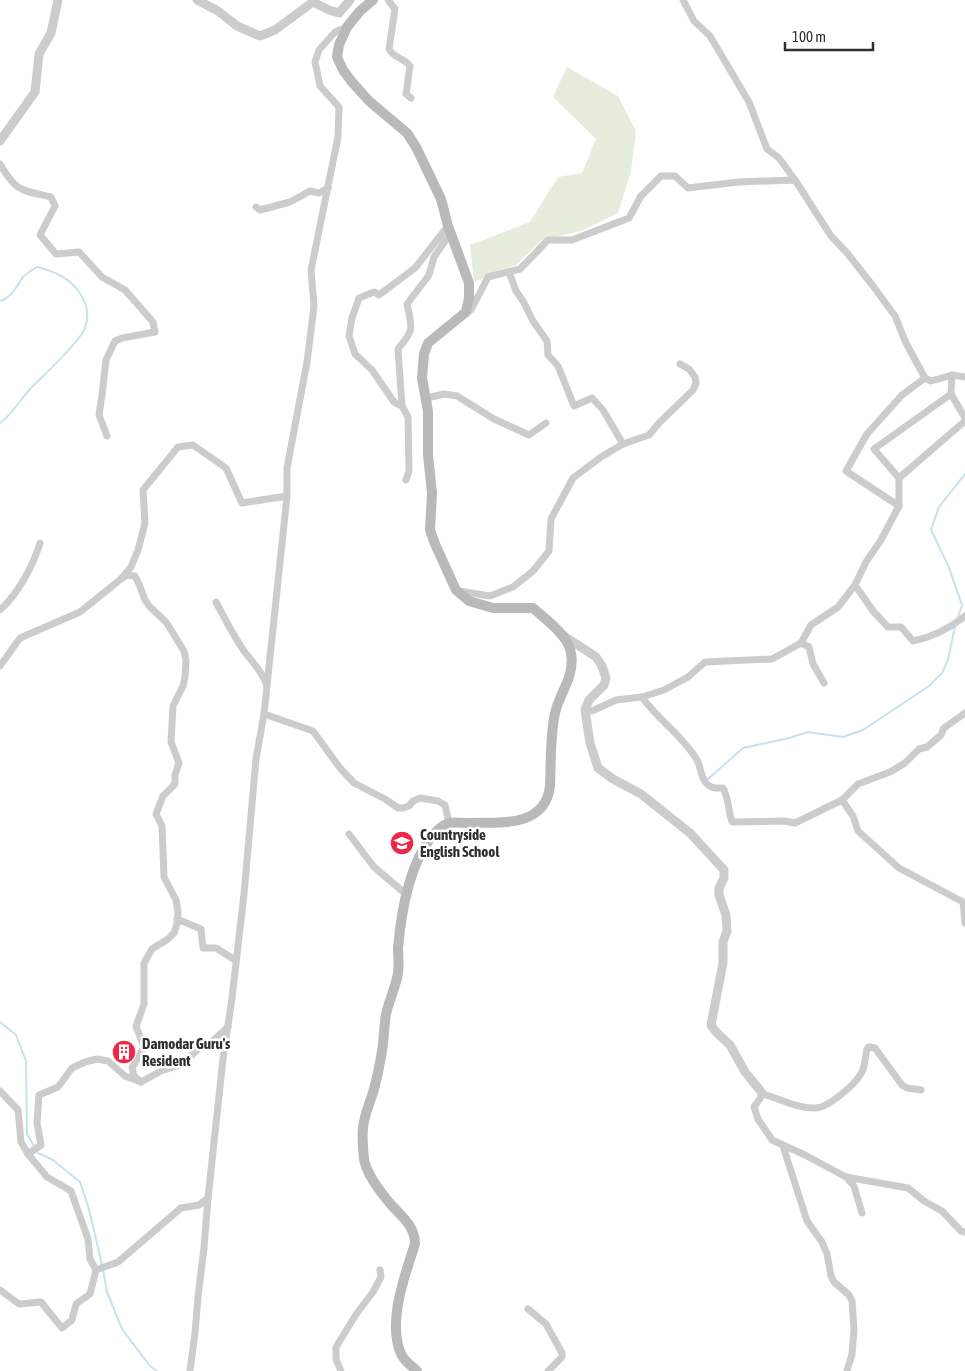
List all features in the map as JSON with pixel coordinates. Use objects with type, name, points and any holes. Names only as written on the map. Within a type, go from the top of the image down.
[{"type":"main road","points":[[368,1],[347,26],[339,44],[337,57],[343,70],[369,101],[412,140],[441,199],[449,230],[469,283],[469,298],[466,312],[428,343],[424,354],[422,378],[428,411],[428,455],[432,493],[430,530],[434,544],[456,590],[469,601],[494,608],[534,608],[561,634],[571,648],[573,656],[568,678],[554,714],[550,786],[549,797],[546,802],[536,814],[522,819],[498,822],[449,823],[430,838],[420,853],[401,922],[398,976],[386,1013],[375,1088],[363,1127],[364,1160],[368,1171],[388,1202],[405,1219],[415,1236],[415,1244],[397,1307],[397,1339],[402,1356],[417,1371]]},
{"type":"street","points":[[0,140],[35,92],[39,54],[51,33],[58,0]]},
{"type":"street","points":[[197,0],[218,11],[237,26],[260,36],[275,30],[313,2],[339,13],[350,0]]},
{"type":"street","points":[[388,0],[395,9],[389,49],[391,54],[407,62],[410,66],[406,94],[411,98]]},
{"type":"street","points":[[683,0],[694,21],[710,36],[749,102],[767,149],[779,158],[831,236],[858,267],[894,316],[925,378],[931,381],[952,375],[965,377]]},
{"type":"street","points":[[190,1371],[208,1198],[244,894],[256,759],[264,714],[287,496],[287,468],[307,362],[314,306],[311,270],[338,137],[339,107],[320,86],[315,62],[319,50],[334,32],[347,26]]},
{"type":"street","points":[[0,164],[10,181],[21,190],[51,197],[55,206],[40,235],[56,254],[79,252],[102,277],[125,290],[153,322],[155,332],[115,341],[106,360],[98,415],[108,436]]},
{"type":"street","points":[[466,312],[471,310],[488,278],[520,269],[548,240],[572,240],[629,218],[641,196],[661,176],[675,176],[688,188],[738,182],[795,180]]},
{"type":"street","points":[[256,207],[260,210],[290,202],[310,192],[319,193],[328,188]]},
{"type":"street","points":[[402,406],[394,402],[372,370],[355,354],[349,336],[352,318],[359,298],[374,292],[379,294],[415,268],[449,230]]},
{"type":"street","points":[[406,480],[409,471],[408,417],[402,406],[398,348],[409,335],[412,328],[408,304],[429,275],[434,257],[449,230]]},
{"type":"street","points":[[509,272],[516,291],[523,300],[532,321],[547,341],[548,355],[558,366],[574,406],[592,398],[602,410],[623,444]]},
{"type":"street","points":[[456,590],[490,596],[513,587],[533,571],[549,551],[551,519],[573,478],[601,457],[623,444],[649,435],[693,390],[696,383],[695,377],[689,369],[680,364]]},
{"type":"street","points":[[899,478],[965,420],[951,394],[952,375]]},
{"type":"street","points":[[899,506],[846,471],[867,434],[902,395],[925,378]]},
{"type":"street","points":[[427,398],[444,394],[456,396],[494,419],[529,435],[546,423]]},
{"type":"street","points":[[585,710],[592,711],[616,700],[642,697],[664,690],[688,677],[705,662],[772,659],[801,643],[811,625],[838,607],[856,585],[866,562],[881,540],[899,506],[899,478],[874,449],[951,394]]},
{"type":"street","points":[[121,579],[131,567],[138,550],[145,523],[143,490],[178,447],[193,445],[226,468],[242,503],[287,496]]},
{"type":"street","points":[[0,610],[10,601],[21,585],[34,561],[40,543]]},
{"type":"street","points":[[1,662],[20,638],[80,612],[127,575],[135,576],[145,600],[166,622],[184,651],[186,660],[185,677],[183,686],[173,706],[171,742],[179,764],[175,775],[175,784],[163,796],[156,814],[162,826],[164,877],[176,900],[177,918],[174,933],[152,949],[144,963],[144,1004],[136,1026],[144,1047],[132,1068],[134,1076],[141,1082]]},
{"type":"street","points":[[856,585],[873,611],[888,627],[901,627],[913,641],[931,637],[950,628],[963,618]]},
{"type":"street","points":[[216,602],[234,635],[257,666],[267,686]]},
{"type":"street","points":[[561,634],[596,657],[602,666],[606,678],[604,685],[589,700],[585,710],[590,743],[598,768],[613,779],[641,794],[690,832],[724,870],[724,878],[719,888],[719,895],[726,915],[727,931],[723,942],[723,963],[711,1025],[730,1045],[745,1072],[763,1094],[799,1106],[817,1108],[841,1094],[858,1078],[863,1070],[869,1047],[874,1048],[902,1085],[907,1088],[921,1090]]},
{"type":"street","points":[[801,643],[809,647],[813,664],[824,683]]},
{"type":"street","points":[[642,697],[697,760],[706,784],[713,788],[723,788],[728,797],[728,810],[732,822],[785,821],[795,823],[842,800],[858,784],[890,772],[905,763],[919,749],[927,747],[941,735],[944,728],[965,713]]},
{"type":"street","points":[[264,714],[313,731],[340,768],[354,783],[398,808],[409,806],[413,801],[420,798],[438,801],[445,805],[449,823]]},
{"type":"street","points":[[842,800],[853,816],[858,831],[899,868],[963,902],[965,923]]},
{"type":"street","points":[[349,834],[374,867],[407,896]]},
{"type":"street","points":[[177,918],[201,929],[203,948],[216,948],[235,960]]},
{"type":"street","points":[[28,1154],[41,1145],[37,1123],[39,1095],[58,1087],[72,1068],[97,1059],[108,1061],[126,1076],[141,1082],[150,1079],[161,1071],[183,1064],[197,1050],[210,1043],[228,1027]]},
{"type":"street","points":[[0,1091],[18,1110],[21,1142],[28,1154],[47,1177],[71,1191],[88,1239],[90,1259],[96,1270],[90,1294],[76,1304],[72,1320],[62,1328],[41,1302],[19,1304],[0,1290]]},
{"type":"street","points":[[763,1094],[754,1107],[758,1118],[772,1140],[846,1176],[908,1188],[924,1201],[942,1211],[961,1231],[965,1232]]},
{"type":"street","points":[[783,1146],[807,1221],[822,1242],[827,1254],[831,1276],[834,1282],[849,1295],[852,1301],[854,1330],[852,1354],[847,1371]]},
{"type":"street","points":[[846,1176],[854,1186],[862,1213]]},
{"type":"street","points":[[96,1270],[118,1262],[181,1208],[199,1205],[208,1198]]},
{"type":"street","points":[[341,1371],[336,1359],[336,1348],[357,1313],[373,1292],[381,1277],[380,1270]]},
{"type":"street","points":[[528,1309],[546,1324],[562,1353],[562,1357],[548,1371]]},
{"type":"green space","points":[[567,67],[618,96],[636,131],[631,171],[618,213],[581,231],[542,240],[516,265],[474,282],[470,245],[530,222],[558,177],[582,173],[596,139],[553,97]]},
{"type":"waterway","points":[[0,301],[11,294],[23,277],[37,267],[55,273],[71,283],[84,300],[87,309],[87,323],[76,342],[0,423]]},
{"type":"waterway","points":[[958,617],[962,605],[948,565],[931,530],[939,507],[965,474]]},
{"type":"waterway","points":[[707,780],[743,748],[808,732],[843,737],[863,730],[929,686],[942,673],[948,660],[955,626]]},
{"type":"waterway","points":[[0,1022],[16,1035],[26,1061],[27,1134],[34,1146]]},
{"type":"waterway","points":[[36,1150],[38,1153],[53,1160],[80,1182],[89,1209],[102,1265]]},
{"type":"waterway","points":[[103,1269],[107,1292],[122,1329],[150,1366],[157,1371]]},
{"type":"place","name":"Countryside English School","points":[[402,843]]},
{"type":"place","name":"Damodar Guru's Resident","points":[[124,1052]]}]
